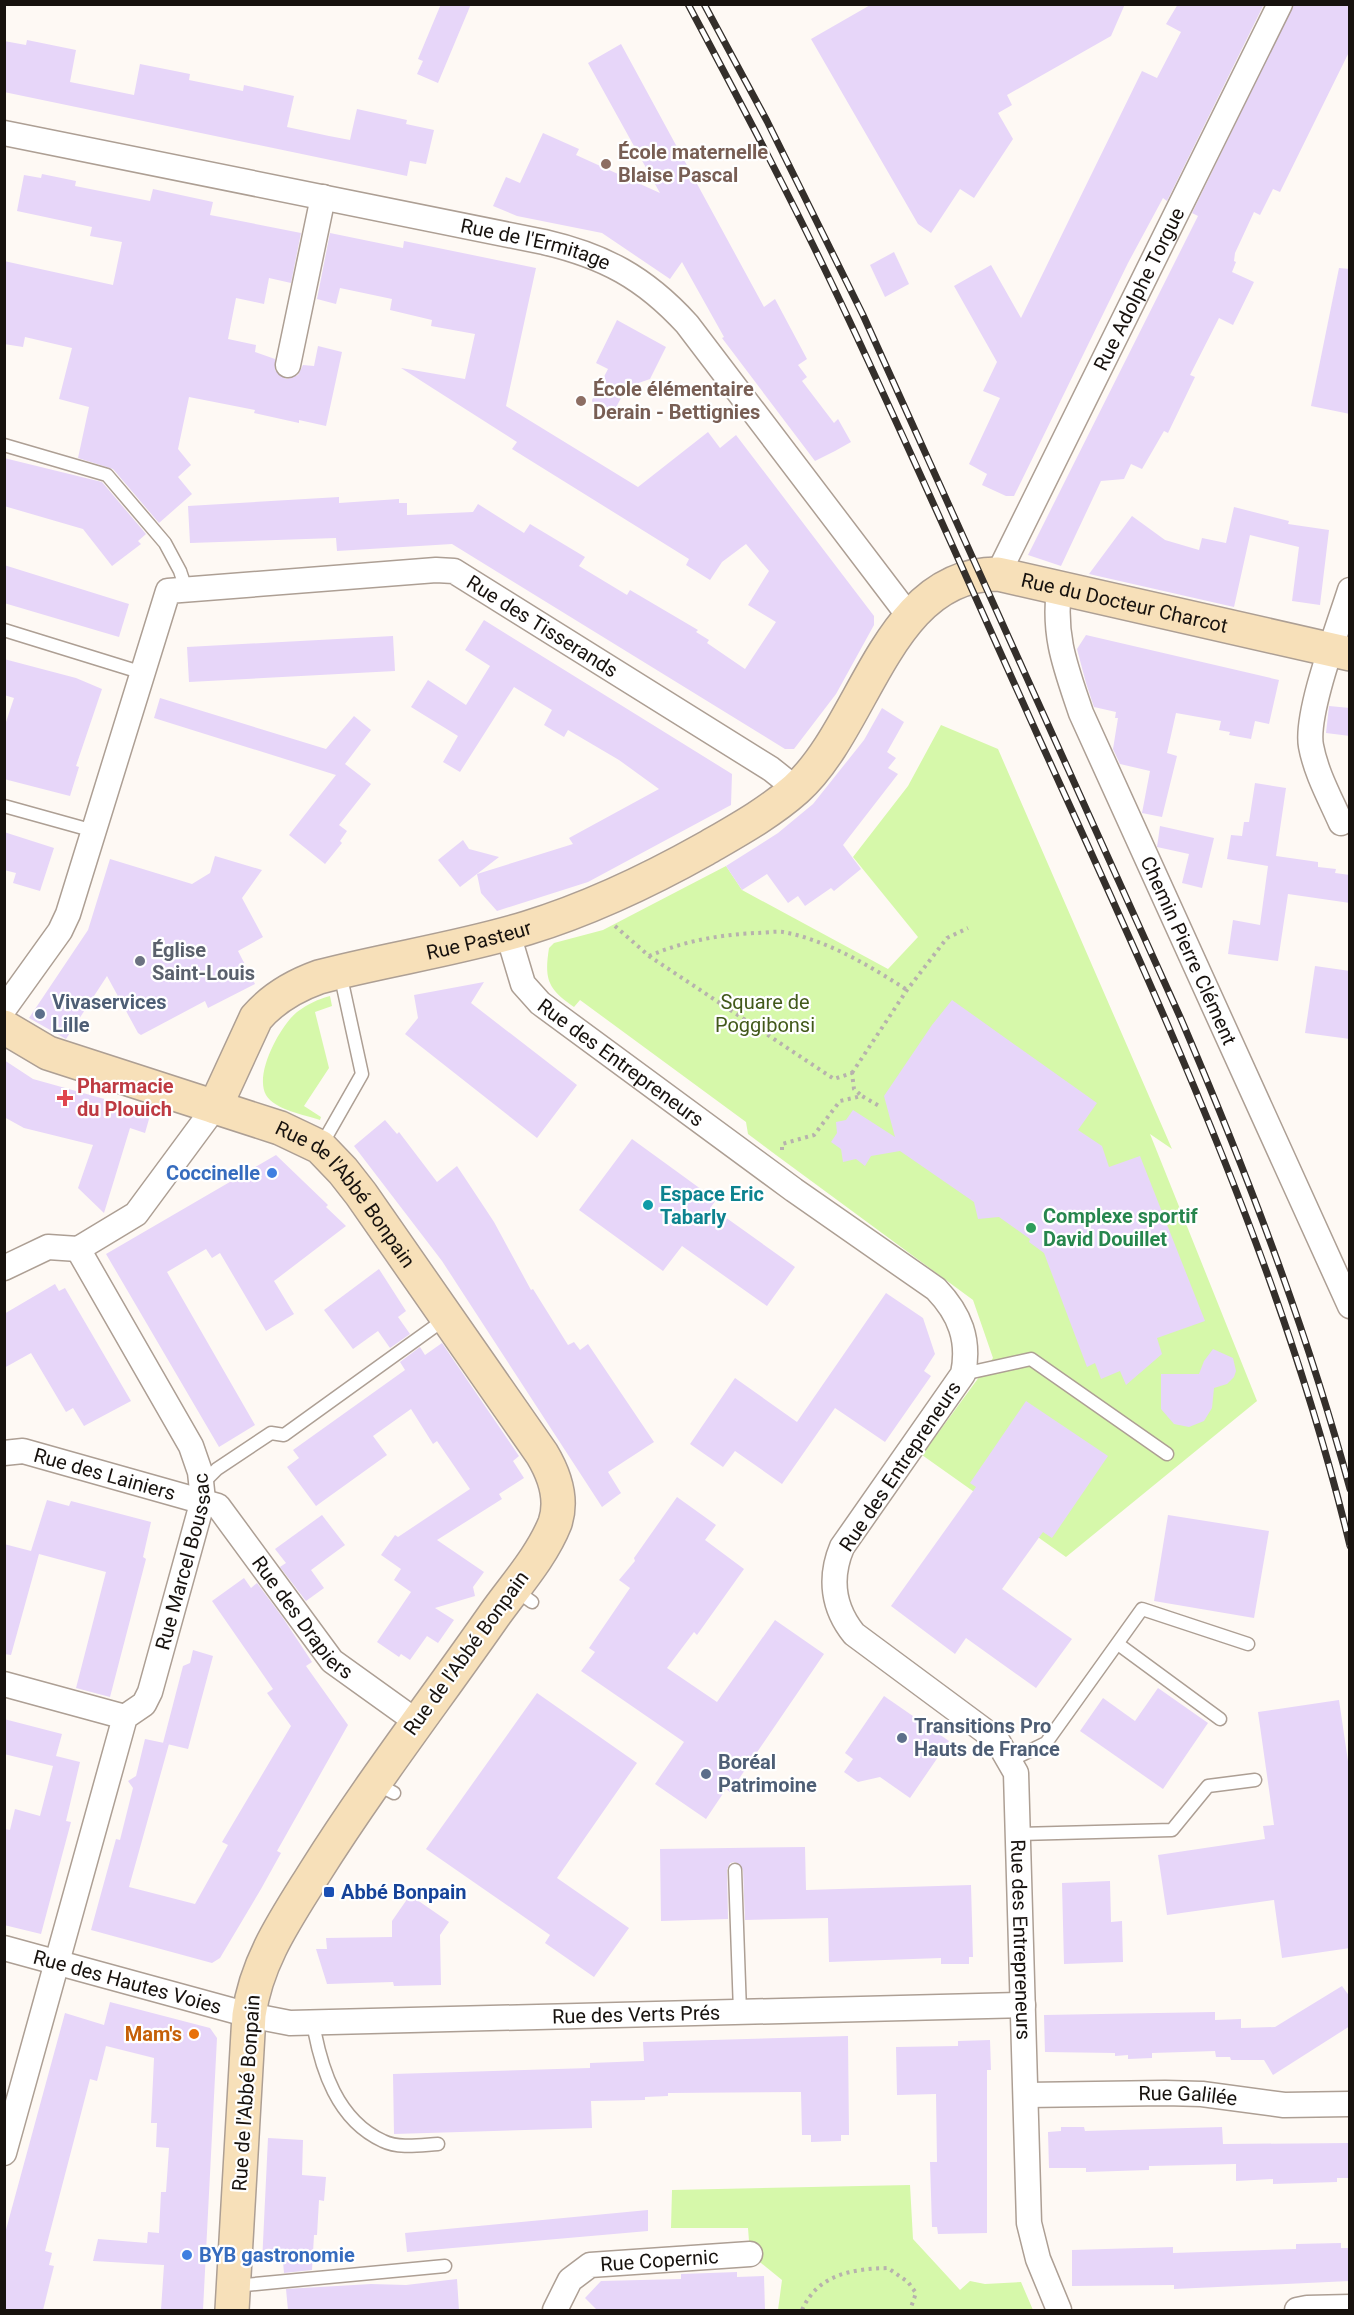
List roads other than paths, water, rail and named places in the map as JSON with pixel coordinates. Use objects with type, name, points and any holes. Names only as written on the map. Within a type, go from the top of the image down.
[{"type":"street","name":"Rue Adolphe Torgue","points":[[998,574],[1280,4]]},
{"type":"street","name":"Rue de l'Ermitage","points":[[4,133],[323,197],[590,254],[633,277],[664,300],[687,324],[909,616]]},
{"type":"street","points":[[288,365],[323,197]]},
{"type":"street","name":"Rue des Tisserands","points":[[4,1010],[60,931],[74,899],[168,591],[436,570],[454,571],[771,769],[796,789]]},
{"type":"street","name":"Rue du Docteur Charcot","points":[[909,616],[930,597],[950,586],[980,575],[998,574],[1341,652]]},
{"type":"street","name":"Chemin Pierre Clément","points":[[1059,589],[1056,617],[1060,650],[1081,713],[1350,1306]]},
{"type":"street","points":[[1341,823],[1320,777],[1310,735],[1341,652],[1350,590]]},
{"type":"street","name":"Rue Pasteur","points":[[215,1107],[247,1032],[266,1007],[304,982],[339,971],[508,934],[602,901],[724,838],[796,789],[818,764],[844,726],[909,616]]},
{"type":"street","name":"Rue des Entrepreneurs","points":[[508,934],[518,972],[531,994],[782,1181],[918,1276],[948,1301],[963,1328],[966,1344],[963,1374],[842,1547],[835,1567],[834,1591],[841,1615],[854,1634],[997,1740],[1011,1760],[1018,1787],[1029,2223],[1038,2259],[1059,2310]]},
{"type":"street","points":[[4,1028],[48,1053],[215,1107],[136,1214],[78,1249],[48,1246],[4,1268]]},
{"type":"street","name":"Rue de l'Abbé Bonpain","points":[[215,1107],[292,1133],[320,1148],[343,1171],[448,1316],[542,1454],[555,1481],[558,1497],[555,1523],[523,1595],[417,1722],[384,1788],[275,1937],[252,1992],[232,2298]]},
{"type":"street","name":"Rue Marcel Boussac","points":[[78,1249],[191,1446],[202,1492],[150,1692],[144,1704],[125,1718]]},
{"type":"street","name":"Rue des Lainiers","points":[[4,1453],[23,1451],[202,1492]]},
{"type":"street","name":"Rue des Drapiers","points":[[202,1492],[218,1506],[332,1661],[417,1722]]},
{"type":"street","points":[[4,1684],[125,1718],[4,2153]]},
{"type":"street","name":"Rue des Hautes Voies","points":[[4,1948],[249,2015]]},
{"type":"street","name":"Rue des Verts Prés","points":[[249,2015],[274,2021],[313,2024],[1023,2005]]},
{"type":"street","name":"Rue Galilée","points":[[1026,2094],[1202,2094],[1284,2105],[1350,2104]]},
{"type":"street","name":"Rue Copernic","points":[[555,2310],[570,2280],[590,2265],[750,2254]]},
{"type":"street","points":[[1297,2310],[1350,2307]]},
{"type":"lane","points":[[4,445],[107,475],[165,543],[180,571],[186,590]]},
{"type":"lane","points":[[4,630],[143,673]]},
{"type":"lane","points":[[4,806],[94,831]]},
{"type":"lane","points":[[320,1148],[362,1074],[339,971]]},
{"type":"lane","points":[[202,1492],[217,1469],[272,1433],[284,1435],[448,1316]]},
{"type":"lane","points":[[963,1374],[1031,1359],[1167,1454]]},
{"type":"lane","points":[[1011,1760],[1046,1743],[1142,1609],[1248,1644]]},
{"type":"lane","points":[[1118,1644],[1220,1719]]},
{"type":"lane","points":[[1019,1834],[1172,1830],[1208,1786],[1255,1779]]},
{"type":"lane","points":[[735,1870],[741,2012]]},
{"type":"lane","points":[[313,2024],[325,2075],[350,2116],[384,2142],[400,2145],[438,2144]]},
{"type":"lane","points":[[232,2298],[445,2266]]},
{"type":"railway","points":[[688,4],[791,201],[849,320],[1172,1034],[1214,1134],[1289,1337],[1322,1441],[1350,1546]]},
{"type":"railway","points":[[704,4],[767,121],[863,315],[1181,1019],[1274,1251],[1314,1369],[1350,1489]]},
{"type":"place","name":"École maternelle Blaise Pascal","points":[[606,164]]},
{"type":"place","name":"École élémentaire Derain - Bettignies","points":[[581,401]]},
{"type":"place","name":"Église Saint-Louis","points":[[140,961]]},
{"type":"place","name":"Vivaservices Lille","points":[[40,1014]]},
{"type":"place","name":"Pharmacie du Plouich","points":[[65,1098]]},
{"type":"place","name":"Coccinelle","points":[[272,1173]]},
{"type":"place","name":"Espace Eric Tabarly","points":[[648,1205]]},
{"type":"place","name":"Complexe sportif David Douillet","points":[[1031,1228]]},
{"type":"place","name":"Transitions Pro Hauts de France","points":[[902,1738]]},
{"type":"place","name":"Boréal Patrimoine","points":[[706,1774]]},
{"type":"place","name":"Abbé Bonpain","points":[[329,1892]]},
{"type":"place","name":"Mam's","points":[[194,2034]]},
{"type":"place","name":"BYB gastronomie","points":[[187,2255]]},
{"type":"park label","name":"Square de Poggibonsi","points":[[765,1014]]}]
